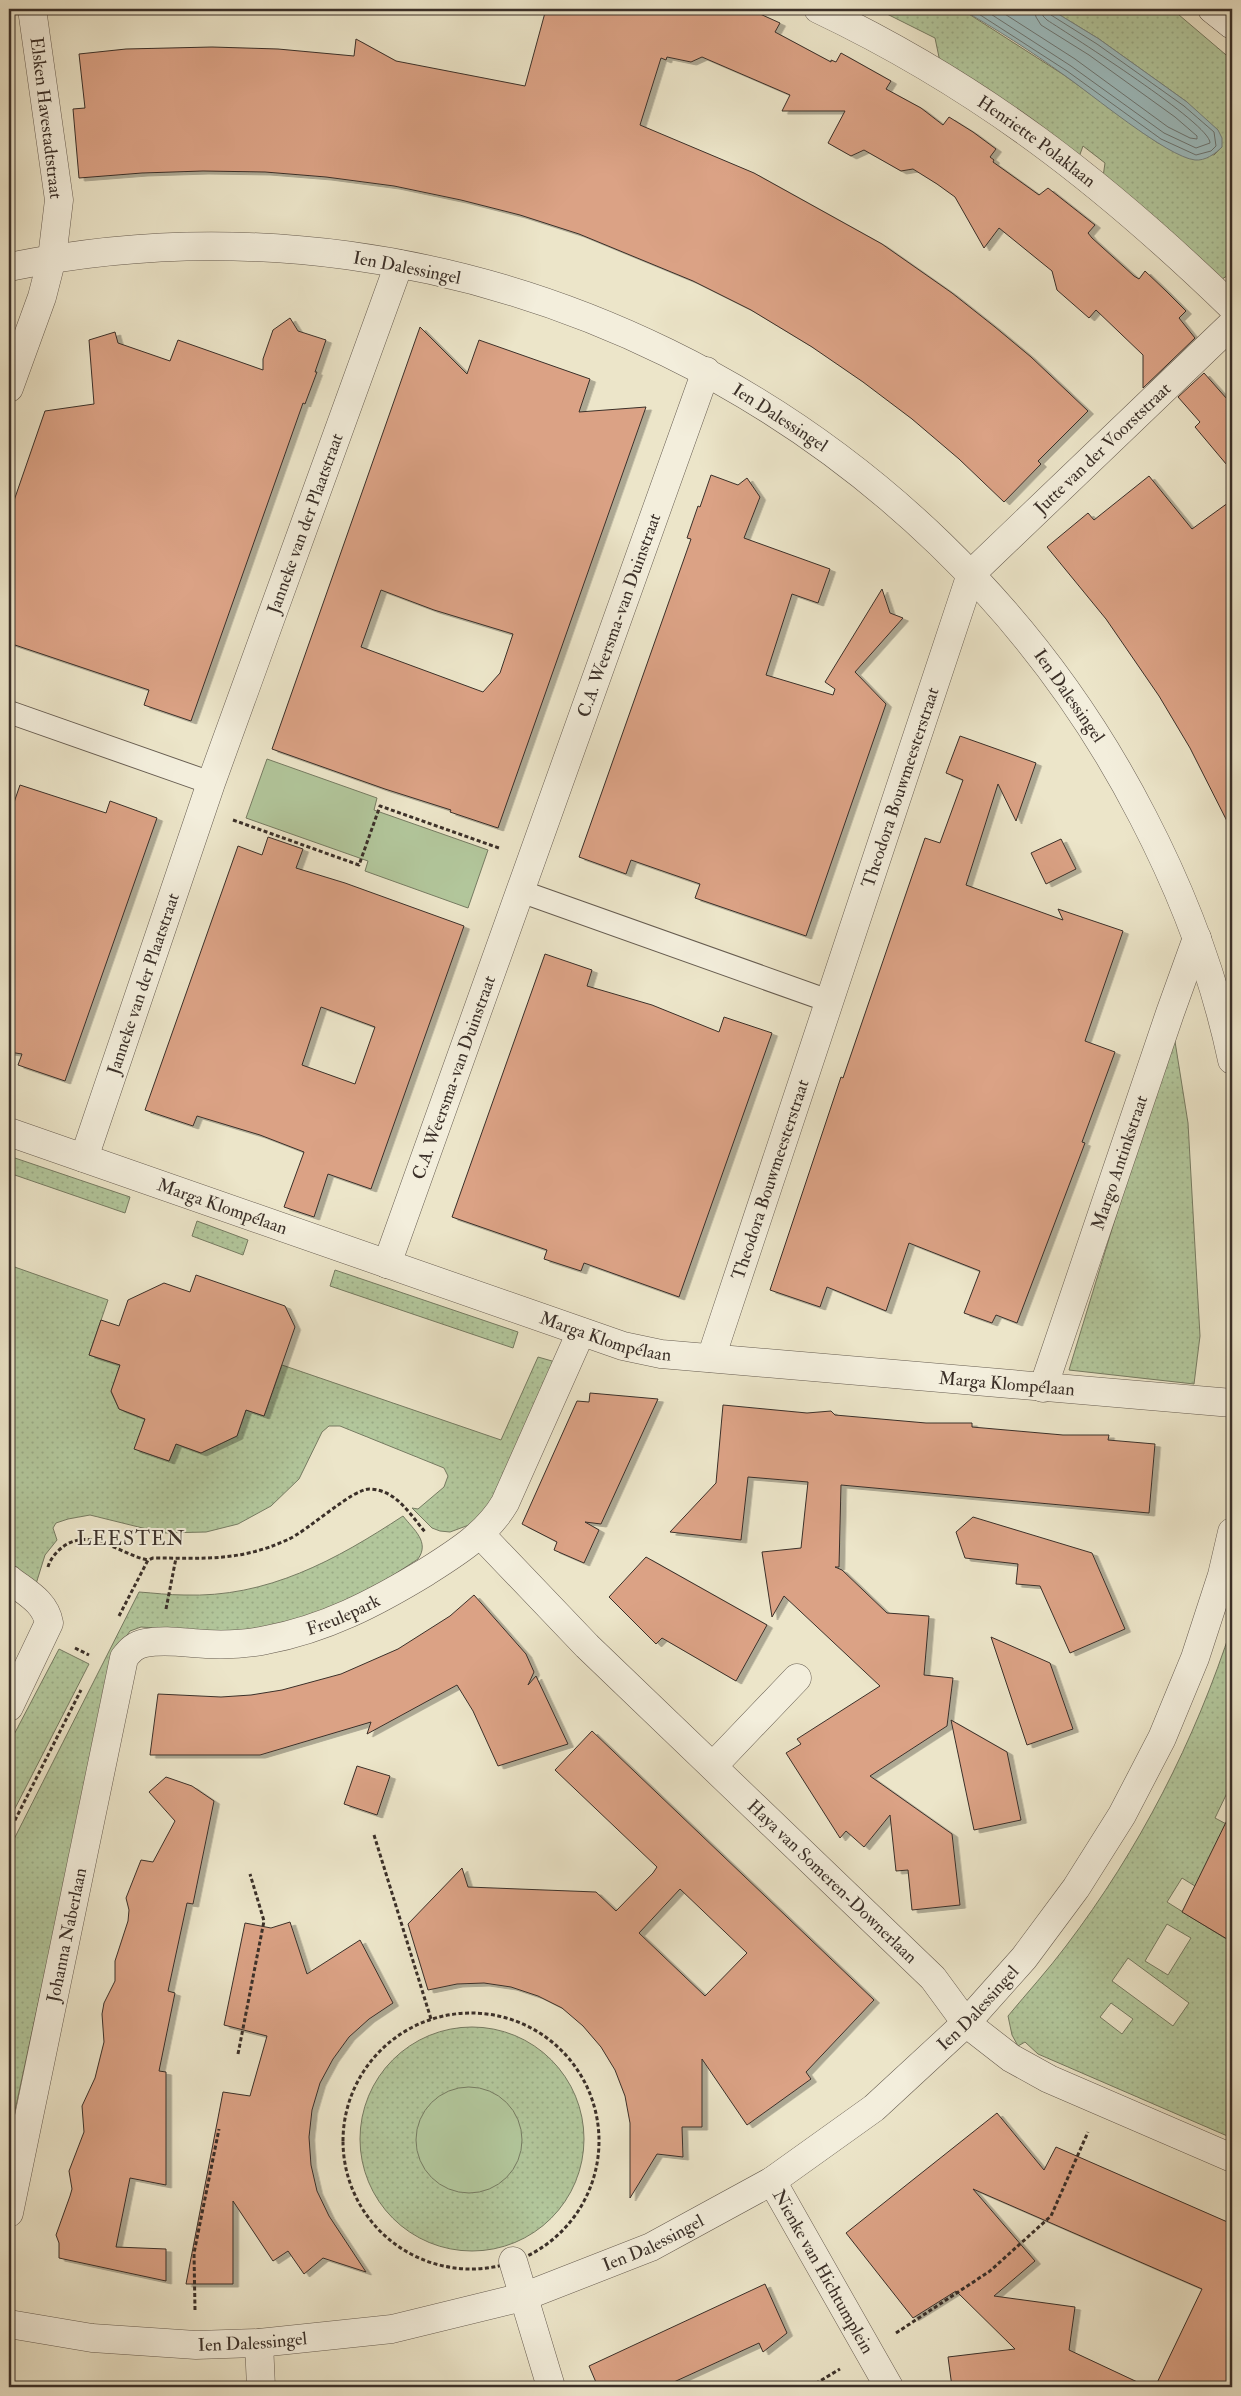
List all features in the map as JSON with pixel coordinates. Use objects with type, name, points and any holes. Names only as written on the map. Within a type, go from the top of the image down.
[{"type":"street","name":"Elsken Havestadtstraat","points":[[9,388],[42,297],[52,258],[59,200],[32,9]]},
{"type":"street","name":"Henriette Polaklaan","points":[[818,9],[919,60],[977,96],[1041,140],[1150,229],[1232,307]]},
{"type":"street","points":[[1212,9],[1232,25]]},
{"type":"street","name":"Ien Dalessingel","points":[[9,267],[52,258],[139,249],[226,246],[313,252],[399,264],[479,281],[557,306],[633,335],[706,371],[778,414],[847,462],[911,515],[971,574],[1028,638],[1080,708],[1125,782],[1160,850],[1197,938],[1226,1029],[1232,1060]]},
{"type":"street","name":"Janneke van der Plaatstraat","points":[[84,1158],[211,783],[399,264]]},
{"type":"street","name":"Jutte van der Voorststraat","points":[[971,574],[1232,324]]},
{"type":"street","name":"C.A. Weersma-van Duinstraat","points":[[387,1264],[706,371]]},
{"type":"street","name":"Theodora Bouwmeesterstraat","points":[[711,1358],[971,574]]},
{"type":"street","name":"Margo Antinkstraat","points":[[1043,1388],[1197,938]]},
{"type":"street","name":"Marga Klompélaan","points":[[9,1132],[623,1346],[661,1354],[1232,1403]]},
{"type":"street","name":"Freulepark","points":[[124,1658],[131,1648],[144,1643],[159,1641],[208,1644],[256,1642],[299,1633],[339,1620],[395,1592],[448,1559],[480,1534],[496,1518],[505,1503],[581,1332]]},
{"type":"street","name":"Ien Dalessingel","points":[[9,2324],[92,2338],[196,2345],[259,2343],[392,2329],[523,2297],[652,2247],[772,2181],[874,2108],[966,2023],[1036,1943],[1076,1888],[1122,1815],[1162,1738],[1196,1658],[1222,1575],[1232,1532]]},
{"type":"street","name":"Haya van Someren-Downerlaan","points":[[480,1534],[587,1646],[933,1978],[966,2023],[1011,2058],[1049,2079],[1232,2158]]},
{"type":"street","points":[[9,1579],[41,1604],[47,1613],[49,1623],[45,1635],[9,1707]]},
{"type":"street","name":"Johanna Naberlaan","points":[[9,2213],[124,1658]]},
{"type":"street","points":[[713,1766],[797,1678]]},
{"type":"street","name":"Nienke van Hichtumplein","points":[[772,2181],[889,2387]]},
{"type":"street","points":[[513,2261],[550,2387]]},
{"type":"street","points":[[259,2343],[261,2387]]},
{"type":"lane","points":[[9,712],[211,783]]},
{"type":"lane","points":[[520,891],[829,1001]]},
{"type":"path","points":[[202,809],[359,865],[380,806],[531,859]]},
{"type":"path","points":[[41,1604],[49,1562],[60,1549],[70,1542],[84,1539],[98,1541],[135,1557],[148,1560]]},
{"type":"path","points":[[159,1641],[176,1558]]},
{"type":"path","points":[[45,1635],[97,1658],[124,1658]]},
{"type":"path","points":[[374,1835],[430,2019]]},
{"type":"path","points":[[238,2054],[264,1921],[250,1874]]},
{"type":"path","points":[[461,2013],[493,2015],[523,2024],[555,2045],[572,2062],[588,2088],[598,2119],[599,2150],[593,2181],[580,2209],[560,2233],[534,2252],[506,2264],[473,2269],[440,2265],[409,2254],[383,2234],[362,2209],[348,2179],[342,2146],[346,2113],[357,2082],[375,2056],[400,2034],[430,2019],[461,2013]]},
{"type":"path","points":[[810,2387],[990,2271],[1051,2216],[1101,2102]]},
{"type":"path","points":[[194,2294],[194,2253],[219,2128]]},
{"type":"green space","points":[[877,9],[961,9],[1064,75],[1158,143],[1214,155],[1222,147],[1187,102],[1099,39],[1050,9],[1172,9],[1232,60],[1232,273],[1222,279],[1103,177],[1105,163],[1083,146],[1079,157],[940,62],[935,38]]},
{"type":"green space","points":[[267,759],[377,798],[374,810],[488,850],[468,908],[365,871],[368,861],[246,818]]},
{"type":"green space","points":[[1173,1029],[1188,1123],[1200,1336],[1194,1384],[1069,1370]]},
{"type":"green space","points":[[9,1156],[130,1197],[125,1213],[9,1173]]},
{"type":"green space","points":[[197,1221],[248,1240],[243,1255],[192,1236]]},
{"type":"green space","points":[[9,1265],[108,1300],[89,1355],[120,1365],[111,1392],[119,1409],[145,1419],[135,1449],[169,1461],[176,1444],[201,1453],[237,1436],[246,1410],[264,1416],[282,1365],[501,1440],[538,1357],[552,1361],[556,1365],[503,1491],[477,1522],[450,1532],[432,1528],[412,1508],[418,1509],[444,1487],[448,1476],[444,1468],[340,1426],[329,1426],[322,1432],[299,1479],[271,1506],[238,1524],[206,1532],[163,1533],[90,1515],[56,1523],[53,1528],[57,1540],[45,1555],[36,1584],[9,1566]]},
{"type":"green space","points":[[335,1270],[518,1332],[513,1348],[330,1286]]},
{"type":"green space","points":[[403,1516],[419,1536],[422,1547],[421,1553],[418,1559],[366,1593],[301,1620],[239,1631],[208,1632],[141,1627],[130,1631],[114,1654],[9,2138],[9,1849],[139,1592],[178,1595],[214,1594],[244,1590],[272,1583],[326,1561]]},
{"type":"green space","points":[[1232,1626],[1232,1795],[1227,1793],[1215,1818],[1232,1827],[1232,1909],[1182,1878],[1167,1902],[1231,1942],[1232,1940],[1232,2138],[1038,2054],[1025,2042],[1018,2046],[1012,2035],[1008,2016],[1066,1946],[1118,1872],[1163,1793],[1201,1711]],"holes":[[[1167,1924],[1191,1938],[1168,1975],[1145,1961]],[[1128,1958],[1189,2003],[1173,2026],[1112,1981]],[[1111,2003],[1133,2019],[1122,2034],[1100,2017]]]},
{"type":"green space","points":[[59,1649],[89,1664],[9,1820],[9,1744]]},
{"type":"green space","points":[[472,2027],[494,2029],[525,2040],[543,2052],[559,2068],[571,2086],[579,2106],[584,2139],[582,2161],[571,2192],[559,2210],[543,2226],[525,2238],[505,2246],[472,2251],[450,2249],[419,2238],[401,2226],[385,2210],[373,2192],[365,2172],[360,2139],[362,2117],[373,2086],[385,2068],[401,2052],[419,2040],[439,2032]]},
{"type":"green space","points":[[469,2087],[489,2091],[507,2102],[518,2120],[522,2140],[518,2160],[507,2178],[489,2189],[469,2193],[449,2189],[431,2178],[420,2160],[416,2140],[420,2120],[431,2102],[449,2091]]},
{"type":"water","points":[[961,9],[1050,9],[1099,39],[1187,102],[1218,130],[1222,138],[1222,147],[1210,157],[1199,160],[1182,156],[1166,148],[1148,137],[1039,57]]},
{"type":"building","points":[[546,9],[749,9],[780,23],[775,32],[831,62],[831,60],[836,62],[841,53],[891,81],[886,89],[921,108],[943,125],[949,117],[973,132],[996,149],[990,157],[994,160],[993,162],[1039,195],[1048,188],[1095,225],[1088,233],[1092,238],[1134,276],[1139,279],[1145,271],[1186,311],[1179,318],[1195,338],[1143,388],[1143,355],[1096,310],[1089,318],[1057,290],[1052,271],[999,228],[984,248],[955,197],[937,184],[913,169],[901,171],[864,150],[851,156],[828,143],[845,111],[782,111],[790,95],[702,57],[691,62],[667,57],[666,60],[661,58],[640,125],[754,173],[882,244],[952,293],[995,327],[1031,357],[1088,411],[1038,461],[1041,464],[1004,502],[959,459],[912,419],[812,347],[751,310],[693,281],[579,234],[520,215],[461,200],[394,186],[326,177],[265,172],[203,171],[79,178],[73,109],[85,108],[79,54],[126,49],[212,47],[278,49],[354,56],[356,39],[396,61],[525,86]]},
{"type":"building","points":[[290,318],[298,331],[326,340],[315,372],[317,372],[305,404],[303,403],[191,721],[144,705],[149,690],[9,643],[9,515],[45,411],[94,404],[89,340],[115,332],[118,343],[170,361],[178,340],[263,370],[263,359],[273,330]]},
{"type":"building","points":[[420,327],[467,374],[479,340],[590,379],[579,412],[646,407],[498,828],[272,749]],"holes":[[[381,590],[434,610],[513,634],[500,673],[483,692],[361,647]]]},
{"type":"building","points":[[1204,373],[1227,399],[1232,394],[1232,471],[1195,427],[1200,422],[1178,397]]},
{"type":"building","points":[[711,475],[738,485],[747,478],[760,497],[744,538],[830,569],[818,603],[792,594],[766,675],[833,695],[835,689],[825,682],[882,589],[890,613],[903,618],[855,672],[886,704],[806,936],[695,898],[700,884],[631,860],[626,874],[579,857],[691,539],[687,538],[698,506],[700,507]]},
{"type":"building","points":[[1149,476],[1192,529],[1232,500],[1232,831],[1190,748],[1159,696],[1106,619],[1047,547],[1088,513],[1094,520]]},
{"type":"building","points":[[960,736],[1036,763],[1016,821],[998,784],[966,885],[1063,920],[1058,909],[1123,931],[1085,1041],[1115,1052],[1082,1142],[1085,1143],[1017,1323],[996,1315],[992,1323],[964,1313],[980,1271],[909,1243],[886,1311],[827,1287],[820,1307],[770,1290],[841,1077],[843,1078],[925,838],[940,843],[963,780],[946,773]]},
{"type":"building","points":[[20,785],[106,813],[110,801],[157,818],[65,1081],[18,1065],[22,1054],[9,1052],[9,817]]},
{"type":"building","points":[[268,837],[303,849],[296,868],[345,883],[464,926],[371,1189],[328,1174],[314,1217],[284,1207],[304,1152],[260,1135],[197,1116],[193,1126],[145,1110],[238,846],[262,855]],"holes":[[[321,1007],[375,1027],[355,1084],[302,1065]]]},
{"type":"building","points":[[1061,839],[1076,869],[1046,884],[1031,853]]},
{"type":"building","points":[[545,954],[592,970],[587,986],[652,1005],[719,1032],[724,1017],[772,1033],[679,1297],[584,1263],[581,1271],[544,1259],[547,1250],[452,1217]]},
{"type":"building","points":[[196,1275],[285,1306],[295,1327],[264,1416],[246,1410],[237,1436],[201,1453],[176,1444],[169,1461],[134,1449],[145,1419],[119,1409],[111,1391],[120,1365],[89,1355],[101,1320],[119,1326],[128,1300],[164,1283],[190,1292]]},
{"type":"building","points":[[590,1393],[658,1399],[601,1524],[585,1522],[599,1530],[584,1563],[554,1550],[557,1542],[522,1524],[577,1401],[589,1402]]},
{"type":"building","points":[[723,1405],[807,1413],[831,1411],[835,1415],[926,1423],[972,1423],[972,1427],[1063,1435],[1109,1435],[1108,1440],[1155,1444],[1149,1513],[841,1485],[839,1567],[835,1567],[842,1570],[887,1613],[929,1616],[924,1675],[953,1678],[947,1726],[870,1776],[952,1834],[960,1905],[912,1910],[908,1870],[896,1871],[890,1815],[864,1847],[846,1831],[840,1838],[786,1753],[801,1744],[797,1739],[880,1686],[784,1596],[772,1617],[762,1552],[801,1548],[808,1482],[748,1477],[741,1540],[670,1532],[716,1483]]},
{"type":"building","points":[[973,1517],[1092,1553],[1125,1629],[1070,1653],[1040,1586],[1016,1584],[1018,1564],[965,1558],[956,1532]]},
{"type":"building","points":[[646,1557],[767,1625],[736,1681],[662,1638],[656,1644],[609,1597]]},
{"type":"building","points":[[474,1595],[526,1654],[534,1672],[528,1685],[536,1676],[568,1744],[498,1766],[473,1711],[457,1685],[367,1734],[371,1722],[260,1755],[150,1755],[158,1694],[221,1697],[251,1695],[282,1690],[341,1674],[398,1649],[450,1616]]},
{"type":"building","points":[[991,1637],[1050,1663],[1073,1729],[1027,1745]]},
{"type":"building","points":[[951,1720],[1007,1752],[1021,1820],[974,1830]]},
{"type":"building","points":[[592,1731],[874,2000],[806,2072],[811,2079],[747,2125],[702,2059],[702,2127],[682,2127],[683,2157],[657,2154],[630,2198],[630,2123],[625,2096],[615,2070],[601,2047],[583,2026],[562,2008],[538,1996],[511,1987],[484,1983],[457,1984],[428,1990],[408,1924],[462,1868],[468,1887],[596,1892],[616,1911],[653,1873],[657,1867],[555,1770]],"holes":[[[680,1889],[747,1953],[705,1996],[639,1933]]]},
{"type":"building","points":[[357,1766],[390,1776],[377,1815],[344,1804]]},
{"type":"building","points":[[166,1777],[192,1786],[214,1801],[193,1904],[187,1903],[168,1991],[175,1993],[159,2071],[166,2072],[166,2185],[130,2178],[116,2247],[166,2249],[166,2281],[59,2258],[59,2243],[56,2235],[72,2189],[69,2171],[84,2132],[82,2106],[95,2078],[104,2042],[102,2014],[104,2003],[115,1981],[115,1961],[128,1921],[129,1910],[126,1898],[141,1860],[153,1862],[175,1821],[149,1792]]},
{"type":"building","points":[[1232,1810],[1232,1942],[1182,1912]]},
{"type":"building","points":[[290,1922],[307,1974],[360,1940],[393,2003],[369,2019],[349,2037],[333,2059],[320,2083],[312,2110],[309,2137],[311,2165],[317,2191],[329,2216],[366,2272],[323,2258],[304,2274],[288,2251],[273,2261],[233,2201],[233,2284],[186,2284],[223,2092],[250,2096],[267,2036],[224,2025],[245,1923],[271,1928]]},
{"type":"building","points":[[997,2113],[1044,2170],[1056,2147],[1232,2224],[1232,2387],[1155,2387],[1202,2289],[973,2189],[1035,2261],[994,2296],[1075,2307],[1069,2350],[1148,2387],[952,2387],[948,2357],[1015,2349],[956,2291],[913,2318],[846,2233]]},
{"type":"building","points":[[765,2284],[787,2333],[763,2352],[759,2343],[663,2387],[598,2387],[589,2366]]},
{"type":"district","name":"LEESTEN","points":[[131,1538]]}]
